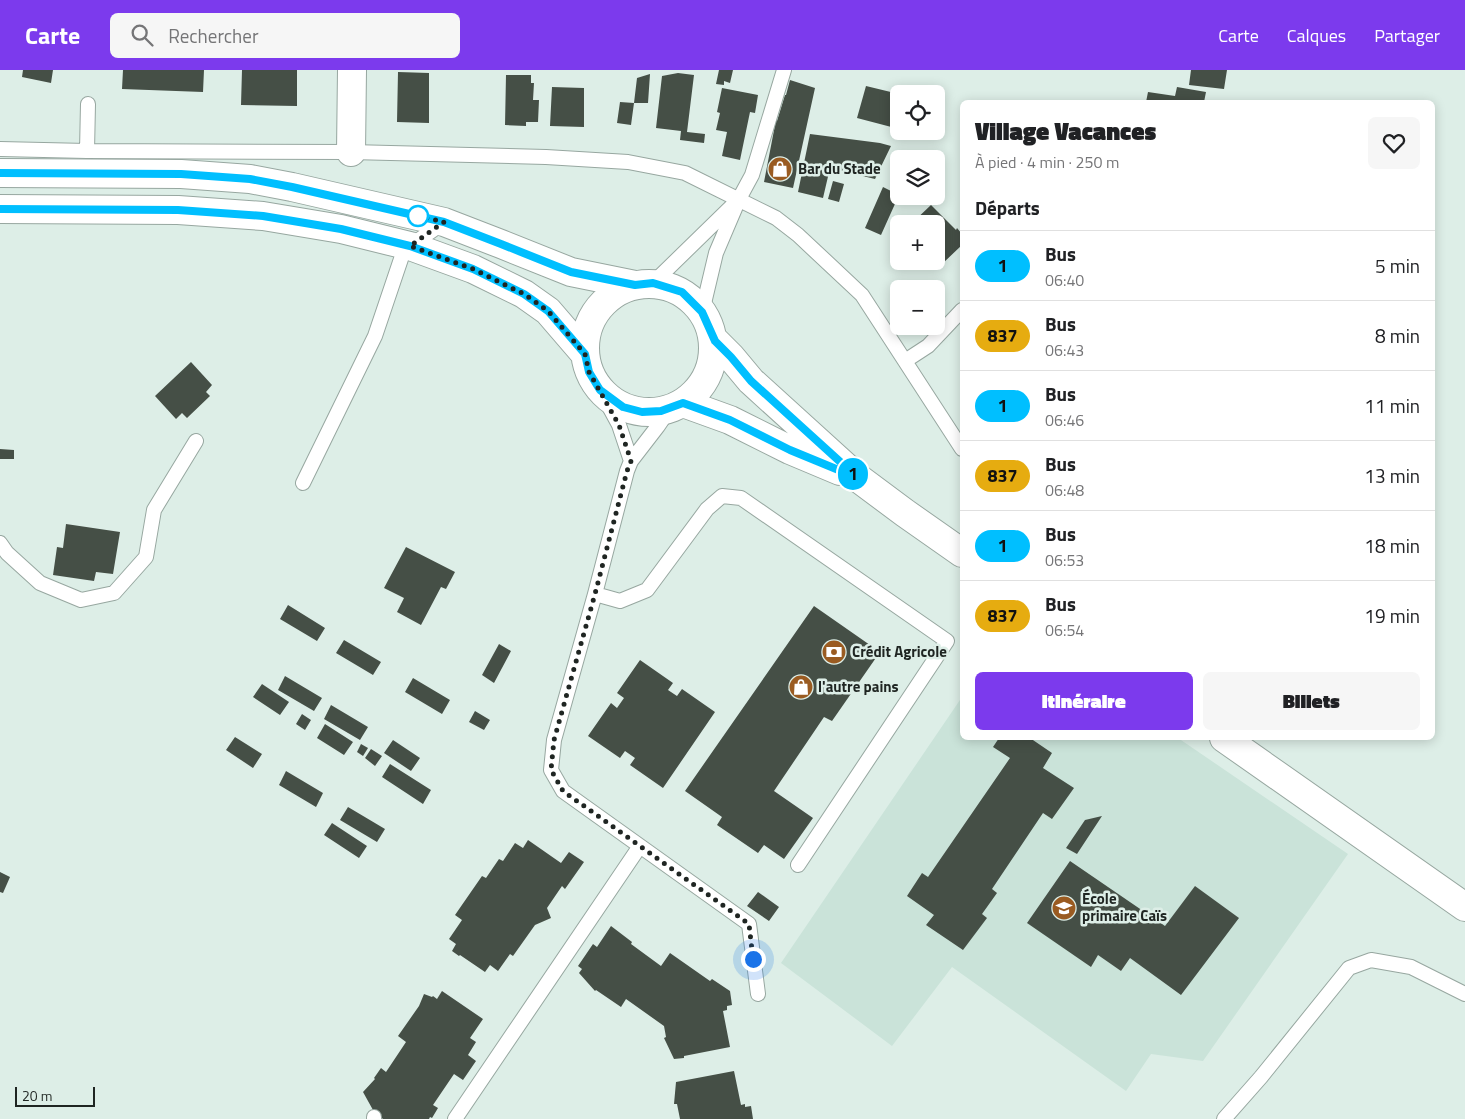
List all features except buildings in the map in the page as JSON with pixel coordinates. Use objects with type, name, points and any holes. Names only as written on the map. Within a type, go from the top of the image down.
[{"type":"main road","points":[[351,152],[352,70]]},
{"type":"main road","points":[[0,173],[181,174],[250,179],[444,222],[571,272],[682,292],[702,312],[715,341],[751,381],[858,478],[904,514],[960,553]]},
{"type":"main road","points":[[0,209],[178,210],[263,216],[341,229],[410,246],[473,269],[524,294],[548,311],[585,354]]},
{"type":"main road","points":[[644,284],[616,292],[605,300],[594,313],[587,329],[585,354],[589,372],[600,390],[623,407],[642,412],[661,411],[677,405],[694,394],[704,382],[711,364],[715,341]]},
{"type":"main road","points":[[677,405],[730,420],[790,450],[858,478]]},
{"type":"main road","points":[[1227,740],[1465,906]]},
{"type":"lane","points":[[702,312],[716,253],[739,199],[752,175],[784,70]]},
{"type":"lane","points":[[87,151],[88,104]]},
{"type":"lane","points":[[0,149],[351,152],[546,157],[628,162],[685,174],[776,218],[798,235],[862,295],[960,446]]},
{"type":"lane","points":[[644,284],[739,199]]},
{"type":"lane","points":[[303,483],[375,336],[403,253],[444,222]]},
{"type":"lane","points":[[906,361],[928,346],[960,312]]},
{"type":"lane","points":[[600,390],[619,425],[631,461]]},
{"type":"lane","points":[[677,405],[631,461],[627,471],[554,740],[551,770],[563,791],[749,924],[758,994]]},
{"type":"lane","points":[[0,543],[7,553],[40,583],[81,600],[114,593],[146,557],[154,510],[196,441]]},
{"type":"lane","points":[[595,594],[620,601],[647,590],[707,509],[722,496],[741,498],[947,641],[798,865]]},
{"type":"lane","points":[[455,1119],[640,846]]},
{"type":"lane","points":[[1224,1119],[1261,1077],[1349,968],[1371,960],[1411,967],[1465,994]]},
{"type":"shaded area","name":"École primaire Caïs","points":[[960,700],[960,740],[1181,740],[1348,854],[1203,1061],[1151,1054],[1126,1091],[952,967],[892,1046],[781,963]]},
{"type":"bus line","name":"1","points":[[0,173],[181,174],[250,179],[444,222],[571,272],[635,285],[653,283],[682,292],[702,312],[715,341],[751,381],[858,478],[790,450],[730,420],[683,403],[661,411],[642,412],[623,407],[600,390],[589,372],[585,354],[548,311],[524,294],[473,269],[410,246],[341,229],[263,216],[178,210],[0,209]]},
{"type":"place","name":"Bar du Stade","points":[[780,169]]},
{"type":"place","name":"Crédit Agricole","points":[[834,652]]},
{"type":"place","name":"l'autre pains","points":[[801,687]]},
{"type":"place","name":"École primaire Caïs","points":[[1064,908]]},
{"type":"route","points":[[418,216],[444,222],[410,246],[473,269],[524,294],[548,311],[568,332],[585,354],[589,372],[619,425],[631,461],[554,740],[551,770],[563,791],[749,924],[753,959]]}]
